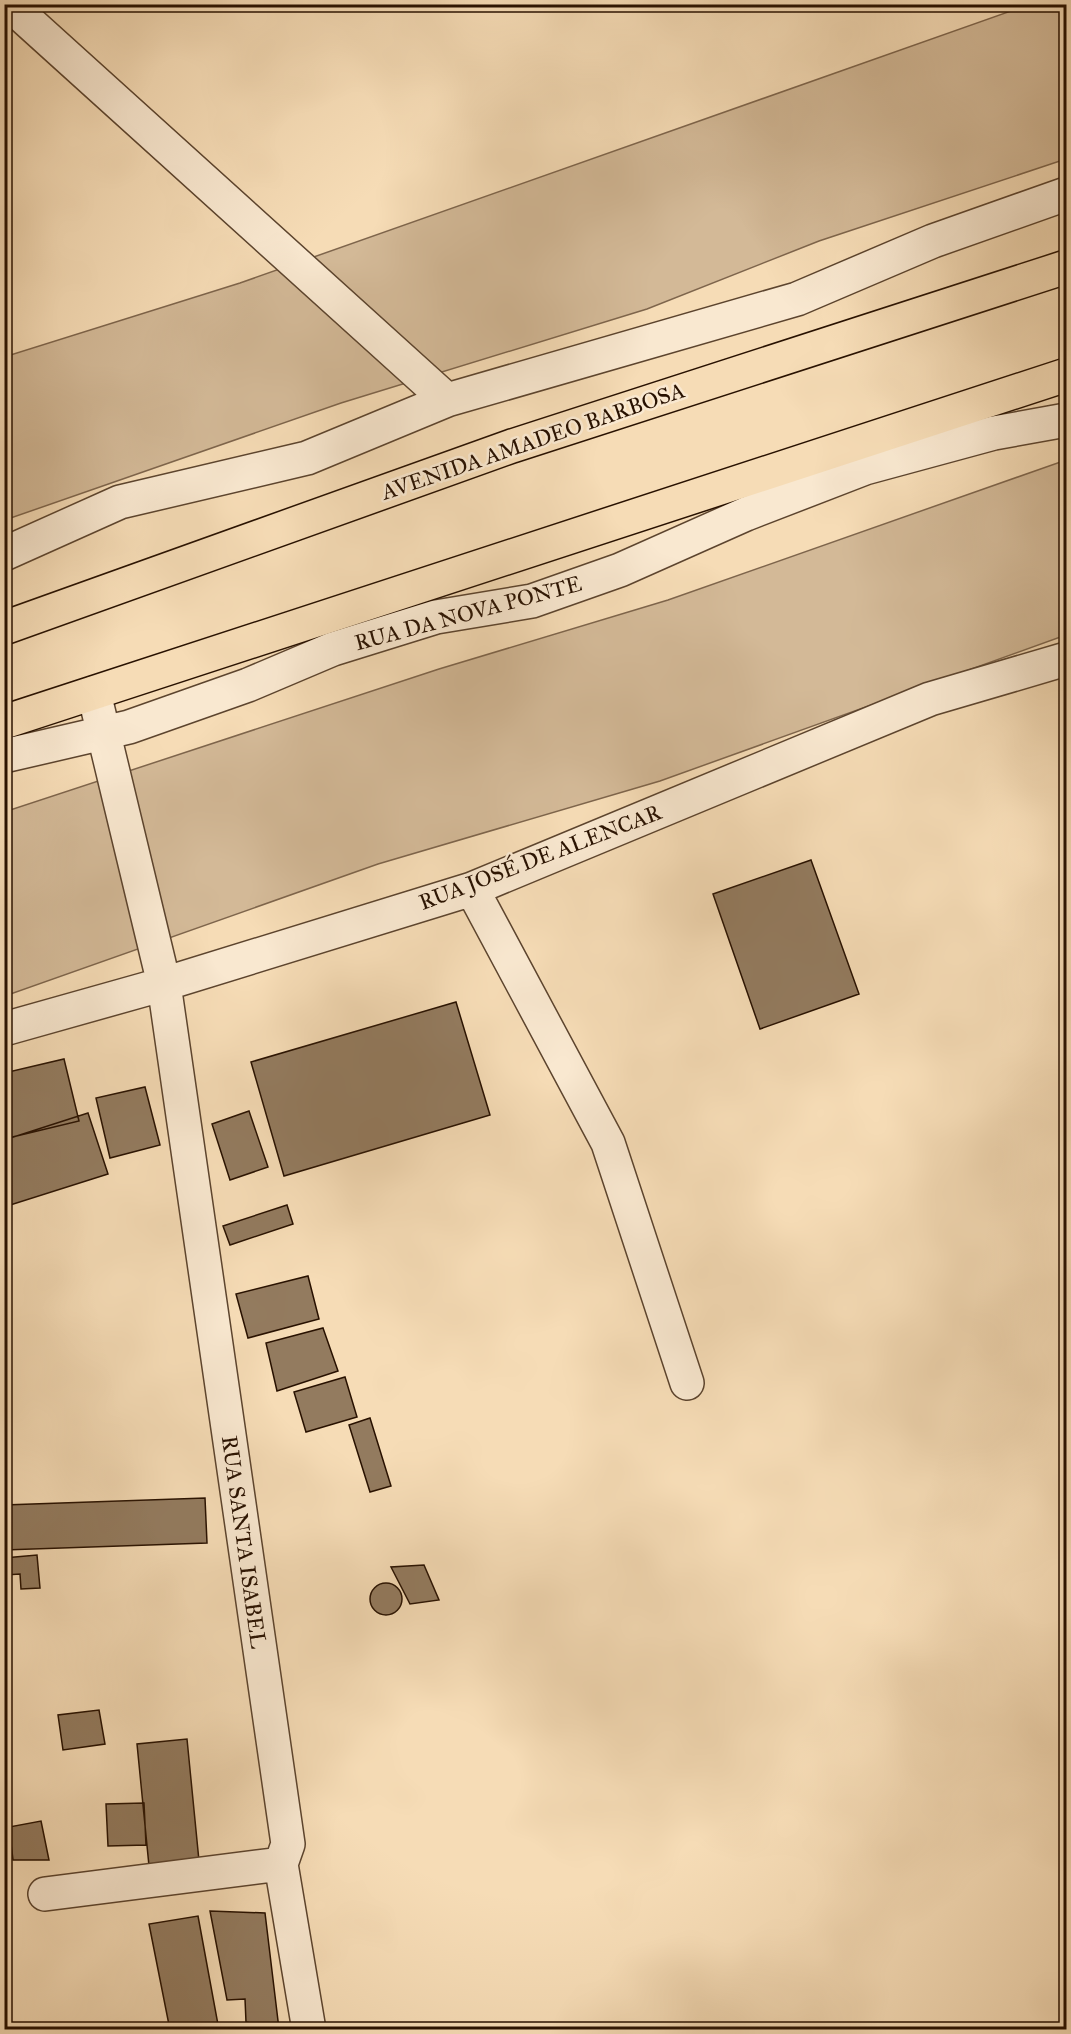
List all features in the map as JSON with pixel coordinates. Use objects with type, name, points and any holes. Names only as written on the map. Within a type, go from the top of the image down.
[{"type":"main road","name":"AVENIDA AMADEO BARBOSA","points":[[4,628],[512,446],[1066,267]]},
{"type":"main road","points":[[4,722],[1066,375]]},
{"type":"street","points":[[9,4],[447,400]]},
{"type":"street","points":[[4,554],[120,502],[307,458],[447,400],[797,299],[933,241],[1066,194]]},
{"type":"street","name":"RUA DA NOVA PONTE","points":[[4,756],[129,727],[248,685],[333,649],[436,618],[532,600],[620,570],[747,514],[865,468],[994,433],[1066,420]]},
{"type":"street","name":"RUA JOSÉ DE ALENCAR","points":[[4,1029],[164,984],[472,889],[930,699],[1066,660]]},
{"type":"street","name":"RUA SANTA ISABEL","points":[[93,693],[164,984],[288,1844],[281,1864]]},
{"type":"street","points":[[472,889],[608,1143],[687,1383]]},
{"type":"street","points":[[45,1894],[281,1864],[309,2030]]},
{"type":"shaded area","points":[[1028,5],[1066,5],[1066,159],[819,241],[647,309],[341,403],[5,520],[4,357],[240,283]]},
{"type":"shaded area","points":[[1066,460],[1066,635],[660,781],[378,864],[5,996],[4,812],[439,669],[668,600]]},
{"type":"building","points":[[811,860],[859,994],[760,1029],[713,894]]},
{"type":"building","points":[[456,1002],[490,1115],[284,1176],[251,1062]]},
{"type":"building","points":[[64,1059],[79,1121],[4,1139],[4,1073]]},
{"type":"building","points":[[145,1087],[160,1145],[110,1158],[96,1098]]},
{"type":"building","points":[[249,1111],[268,1167],[230,1180],[212,1124]]},
{"type":"building","points":[[88,1113],[108,1174],[4,1207],[4,1140]]},
{"type":"building","points":[[287,1205],[293,1224],[230,1245],[223,1226]]},
{"type":"building","points":[[308,1276],[319,1319],[248,1338],[236,1294]]},
{"type":"building","points":[[323,1328],[338,1371],[277,1391],[266,1343]]},
{"type":"building","points":[[345,1377],[357,1417],[306,1432],[294,1392]]},
{"type":"building","points":[[370,1418],[391,1486],[370,1492],[349,1425]]},
{"type":"building","points":[[205,1498],[207,1543],[4,1550],[4,1505]]},
{"type":"building","points":[[37,1555],[40,1588],[21,1589],[20,1574],[5,1575],[4,1558]]},
{"type":"building","points":[[424,1565],[439,1600],[410,1604],[391,1567]]},
{"type":"building","points":[[386,1583],[398,1587],[402,1599],[398,1611],[386,1615],[374,1611],[370,1599],[374,1587]]},
{"type":"building","points":[[99,1710],[105,1744],[63,1750],[58,1715]]},
{"type":"building","points":[[187,1739],[200,1871],[150,1876],[137,1744]]},
{"type":"building","points":[[144,1803],[146,1845],[108,1846],[106,1804]]},
{"type":"building","points":[[41,1821],[49,1860],[13,1860],[9,1827]]},
{"type":"building","points":[[210,1911],[265,1913],[279,2029],[246,2022],[245,1999],[227,2000]]},
{"type":"building","points":[[198,1916],[219,2030],[170,2030],[149,1924]]}]
